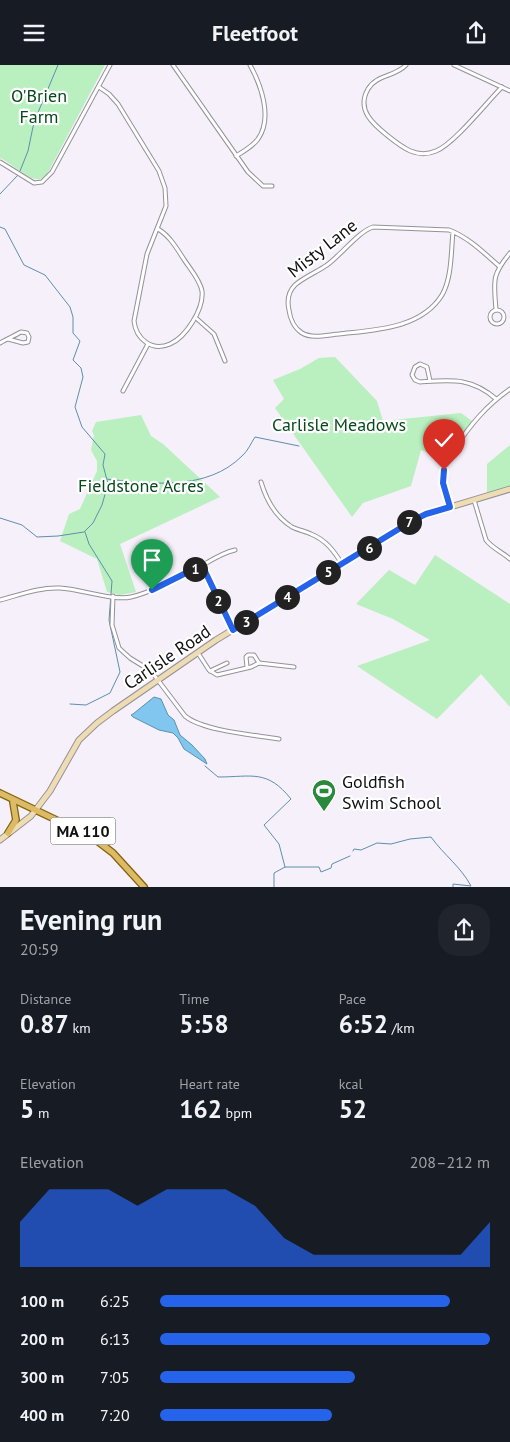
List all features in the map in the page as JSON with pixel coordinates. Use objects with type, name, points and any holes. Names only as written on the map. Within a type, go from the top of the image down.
[{"type":"main road","name":"Carlisle Road","points":[[0,841],[31,816],[50,791],[75,746],[87,732],[113,711],[233,630],[412,521],[426,514],[510,489]]},
{"type":"main road","name":"MA 110","points":[[0,793],[79,829],[99,841],[116,856],[144,887]]},
{"type":"main road","name":"MA 110","points":[[0,797],[36,810]]},
{"type":"main road","points":[[8,833],[16,820],[13,803]]},
{"type":"street","points":[[0,162],[34,183],[46,180],[110,65]]},
{"type":"street","points":[[172,65],[254,179],[263,186],[272,186]]},
{"type":"street","points":[[236,156],[255,143],[262,132],[264,108],[261,90],[250,65]]},
{"type":"street","points":[[406,65],[398,72],[381,77],[373,83],[366,95],[365,108],[373,125],[413,153],[433,153],[446,146],[502,87]]},
{"type":"street","points":[[454,65],[510,91]]},
{"type":"street","points":[[99,87],[118,104],[161,176],[165,188],[166,206],[147,254],[134,318],[138,334],[148,344],[161,346],[172,343],[196,318],[202,299],[199,282],[169,237],[158,229]]},
{"type":"street","name":"Misty Lane","points":[[453,231],[445,288],[436,302],[420,315],[384,329],[319,336],[304,334],[295,326],[289,313],[288,303],[293,287],[333,261],[367,229],[376,227],[453,231],[467,239],[499,266]]},
{"type":"street","points":[[496,310],[495,280],[499,266],[510,253]]},
{"type":"street","points":[[496,310],[502,313],[504,317],[503,321],[499,324],[495,324],[490,318],[491,314],[496,310]]},
{"type":"street","points":[[196,318],[214,334],[225,361]]},
{"type":"street","points":[[0,343],[8,339],[24,332],[30,337],[28,342],[24,343],[8,339]]},
{"type":"street","points":[[123,391],[148,344]]},
{"type":"street","points":[[430,381],[427,367],[420,364],[414,367],[412,372],[415,380],[420,381],[430,381],[458,381],[472,383],[496,399]]},
{"type":"street","points":[[450,507],[443,483],[446,463],[469,427],[496,399],[510,389]]},
{"type":"street","points":[[261,482],[266,497],[282,518],[295,528],[322,540],[332,548],[342,564]]},
{"type":"street","points":[[474,499],[486,540],[510,559]]},
{"type":"street","points":[[0,600],[40,589],[53,588],[125,598],[144,593],[219,555],[236,550]]},
{"type":"street","points":[[202,565],[233,630]]},
{"type":"street","points":[[113,597],[112,625],[119,648],[130,658],[152,671],[179,710],[192,721],[209,727],[280,739]]},
{"type":"street","points":[[198,653],[210,671],[219,675],[259,663],[294,667]]},
{"type":"street","points":[[247,667],[246,657],[248,655],[254,655],[259,663]]},
{"type":"street","points":[[210,671],[228,663]]},
{"type":"green space","name":"O'Brien Farm","points":[[0,65],[105,65],[49,170],[40,179],[31,178],[0,158]]},
{"type":"green space","name":"Carlisle Meadows","points":[[335,357],[377,401],[383,421],[461,413],[472,421],[447,460],[421,450],[411,486],[363,503],[352,517],[275,408],[284,399],[273,380],[300,369],[319,358]]},
{"type":"green space","name":"Fieldstone Acres","points":[[141,415],[151,436],[163,444],[220,497],[120,544],[136,592],[120,595],[107,592],[97,559],[60,541],[69,514],[80,509],[97,471],[97,461],[91,450],[94,435],[92,431],[96,422]]},
{"type":"green space","points":[[510,445],[510,489],[487,496],[487,464]]},
{"type":"green space","points":[[435,555],[510,604],[510,707],[481,674],[437,719],[357,666],[430,640],[393,619],[356,604],[389,570],[415,585]]},
{"type":"water","points":[[154,697],[161,699],[168,715],[174,720],[180,735],[192,745],[205,759],[207,764],[184,749],[173,733],[159,730],[131,715]]},
{"type":"waterway","points":[[20,171],[28,151],[34,122],[58,65]]},
{"type":"waterway","points":[[0,194],[18,175]]},
{"type":"waterway","points":[[0,227],[5,229],[24,265],[45,275],[70,307],[73,317],[73,333],[80,341],[73,360],[81,368],[83,377],[75,407],[82,427],[105,454],[103,465],[108,484],[102,505],[93,523],[84,532],[37,537],[22,525],[0,518]]},
{"type":"waterway","points":[[106,479],[160,483],[196,480],[228,467],[244,454],[255,437],[299,446]]},
{"type":"waterway","points":[[70,704],[86,705],[110,693],[120,672],[109,620],[112,581],[89,544],[85,532]]},
{"type":"waterway","points":[[205,766],[218,777],[250,776],[266,779],[282,789],[291,799],[264,825],[279,844],[285,867]]},
{"type":"waterway","points":[[353,851],[354,849],[361,850],[377,843],[391,844],[410,839],[431,837],[471,886],[453,884],[453,887]]},
{"type":"waterway","points":[[274,887],[274,873],[285,867],[319,867],[321,872],[331,868],[332,864],[350,856]]},
{"type":"place","name":"Goldfish Swim School","points":[[324,812]]},
{"type":"route","points":[[152,590],[202,565],[233,630],[412,521],[426,514],[450,507],[444,490],[444,470]]}]
